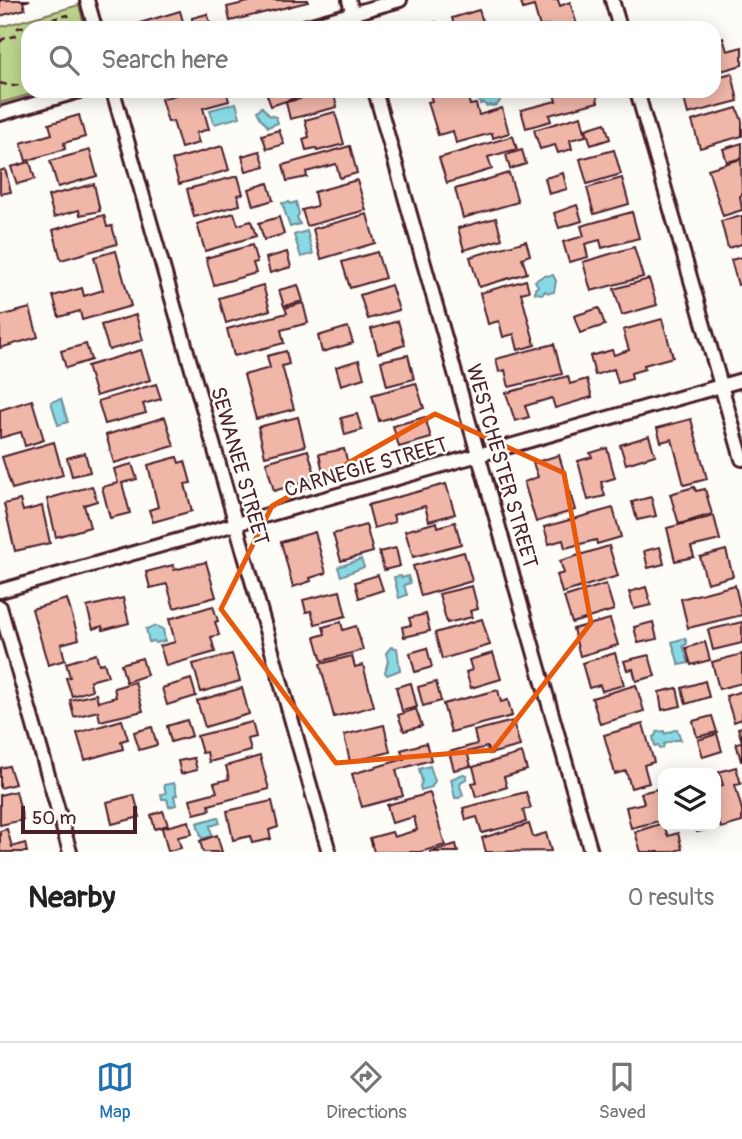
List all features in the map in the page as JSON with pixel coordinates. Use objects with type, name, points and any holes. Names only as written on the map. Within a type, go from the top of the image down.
[{"type":"street","points":[[87,0],[93,21]]},
{"type":"street","points":[[349,0],[355,21]]},
{"type":"street","points":[[325,21],[400,0]]},
{"type":"street","points":[[612,0],[618,21]]},
{"type":"street","points":[[0,114],[55,98]]},
{"type":"street","name":"SEWANEE STREET","points":[[115,98],[329,852]]},
{"type":"street","name":"WESTCHESTER STREET","points":[[377,98],[591,852]]},
{"type":"street","points":[[640,98],[742,459]]},
{"type":"street","name":"CARNEGIE STREET","points":[[0,590],[742,380]]},
{"type":"street","points":[[0,607],[70,852]]},
{"type":"path","points":[[47,21],[68,15],[70,21]]},
{"type":"path","points":[[0,42],[15,36],[21,28]]},
{"type":"path","points":[[0,83],[11,86],[21,84]]},
{"type":"highlighted area","points":[[435,414],[564,473],[591,623],[493,750],[336,763],[221,609],[272,506]]},
{"type":"green space","points":[[79,5],[83,21],[22,21]]},
{"type":"green space","points":[[21,21],[21,97],[0,103],[0,27]]},
{"type":"water","points":[[479,98],[499,98],[500,101],[492,106],[480,104]]},
{"type":"water","points":[[236,103],[240,117],[214,124],[210,110]]},
{"type":"water","points":[[262,107],[269,115],[276,117],[278,123],[268,127],[257,111]]},
{"type":"water","points":[[296,202],[300,224],[290,227],[282,203]]},
{"type":"water","points":[[307,231],[313,254],[301,257],[294,235]]},
{"type":"water","points":[[553,275],[556,281],[554,292],[535,293],[538,286],[535,281],[543,276]]},
{"type":"water","points":[[61,399],[68,422],[58,425],[51,402]]},
{"type":"water","points":[[361,559],[364,567],[341,576],[338,567]]},
{"type":"water","points":[[408,576],[410,583],[404,585],[407,595],[399,598],[394,577]]},
{"type":"water","points":[[156,626],[163,629],[165,641],[149,642],[146,629]]},
{"type":"water","points":[[685,638],[687,644],[683,646],[689,663],[679,665],[672,642]]},
{"type":"water","points":[[391,647],[397,648],[400,670],[387,675],[386,653]]},
{"type":"water","points":[[677,729],[681,740],[664,744],[660,749],[658,745],[655,746],[653,737],[657,732],[664,731],[665,734]]},
{"type":"water","points":[[430,766],[435,781],[432,787],[421,790],[419,769]]},
{"type":"water","points":[[467,775],[460,786],[463,795],[455,798],[451,779]]},
{"type":"water","points":[[174,783],[176,805],[169,807],[167,799],[162,799],[161,794],[166,793],[164,785]]},
{"type":"water","points":[[218,817],[220,823],[210,826],[212,836],[202,839],[197,823]]},
{"type":"building","points":[[0,0],[30,0],[23,2],[25,9],[0,16]]},
{"type":"building","points":[[257,0],[308,2],[230,21],[227,7]]},
{"type":"building","points":[[520,0],[558,0],[560,6],[570,2],[576,21],[538,21],[534,6],[523,9]]},
{"type":"building","points":[[479,10],[483,21],[453,21],[452,18]]},
{"type":"building","points":[[180,11],[183,21],[147,21]]},
{"type":"building","points":[[207,14],[210,21],[192,21],[192,18]]},
{"type":"building","points":[[721,39],[727,51],[742,47],[742,65],[721,71]]},
{"type":"building","points":[[732,73],[738,101],[688,114],[684,98],[721,98],[721,76]]},
{"type":"building","points":[[228,98],[229,101],[203,108],[209,129],[196,133],[199,143],[181,148],[173,121],[168,122],[161,99]]},
{"type":"building","points":[[268,98],[295,98],[271,106]]},
{"type":"building","points":[[335,98],[337,107],[290,119],[286,102]]},
{"type":"building","points":[[431,98],[468,98],[470,105],[476,104],[479,115],[502,108],[509,133],[493,138],[492,133],[456,143],[453,131],[438,135],[428,102],[432,101]]},
{"type":"building","points":[[555,98],[597,98],[598,102],[549,115],[551,121],[526,128],[521,110],[556,101]]},
{"type":"building","points":[[737,108],[742,121],[742,136],[700,148],[692,121]]},
{"type":"building","points":[[335,112],[344,144],[317,151],[316,148],[306,150],[303,139],[309,137],[305,120]]},
{"type":"building","points":[[79,115],[85,137],[64,143],[65,149],[26,161],[21,143],[52,134],[49,124]]},
{"type":"building","points":[[581,116],[586,136],[570,140],[572,149],[558,153],[555,145],[540,149],[534,130]]},
{"type":"building","points":[[605,123],[610,139],[591,145],[586,129]]},
{"type":"building","points":[[279,130],[284,144],[267,149],[262,135]]},
{"type":"building","points":[[513,136],[517,149],[488,157],[492,169],[447,183],[439,158]]},
{"type":"building","points":[[742,143],[742,158],[727,162],[723,149]]},
{"type":"building","points":[[222,146],[229,170],[179,184],[172,160]]},
{"type":"building","points":[[350,146],[357,173],[340,178],[336,164],[306,172],[307,177],[287,181],[283,165]]},
{"type":"building","points":[[90,150],[97,176],[58,187],[50,161]]},
{"type":"building","points":[[522,150],[526,164],[510,169],[506,155]]},
{"type":"building","points":[[614,150],[621,174],[587,184],[580,159]]},
{"type":"building","points":[[260,151],[265,166],[246,171],[242,156]]},
{"type":"building","points":[[741,159],[742,210],[723,216],[708,169]]},
{"type":"building","points":[[30,162],[35,179],[17,184],[11,167]]},
{"type":"building","points":[[5,169],[11,192],[0,194],[0,171]]},
{"type":"building","points":[[509,173],[518,202],[463,218],[455,189]]},
{"type":"building","points":[[563,173],[567,189],[549,194],[545,178]]},
{"type":"building","points":[[238,176],[243,194],[238,195],[240,205],[194,217],[187,189]]},
{"type":"building","points":[[622,178],[629,204],[594,214],[587,188]]},
{"type":"building","points":[[357,180],[366,210],[307,226],[302,210],[317,206],[314,192]]},
{"type":"building","points":[[268,183],[273,200],[254,206],[249,189]]},
{"type":"building","points":[[94,184],[100,211],[80,215],[79,210],[54,217],[48,196]]},
{"type":"building","points":[[577,205],[582,221],[559,228],[554,213]]},
{"type":"building","points":[[632,212],[639,238],[602,248],[600,240],[585,244],[588,257],[569,262],[563,242],[584,236],[581,226]]},
{"type":"building","points":[[234,213],[238,225],[251,221],[256,236],[205,251],[197,224]]},
{"type":"building","points":[[367,214],[375,243],[321,259],[313,229]]},
{"type":"building","points":[[104,215],[107,227],[112,226],[117,244],[61,260],[53,230]]},
{"type":"building","points":[[742,216],[742,244],[728,248],[721,221]]},
{"type":"building","points":[[279,217],[284,234],[264,240],[259,223]]},
{"type":"building","points":[[496,218],[502,239],[464,250],[458,228]]},
{"type":"building","points":[[526,241],[530,255],[522,258],[527,273],[479,287],[470,257]]},
{"type":"building","points":[[252,245],[257,262],[253,263],[256,273],[214,285],[206,258]]},
{"type":"building","points":[[634,247],[643,277],[591,291],[583,262]]},
{"type":"building","points":[[116,251],[131,306],[82,320],[80,311],[59,317],[53,296],[82,288],[84,296],[103,290],[94,257]]},
{"type":"building","points":[[287,252],[291,267],[270,273],[266,258]]},
{"type":"building","points":[[377,252],[385,278],[350,288],[342,262]]},
{"type":"building","points":[[742,257],[742,283],[738,285],[731,260]]},
{"type":"building","points":[[649,279],[657,305],[622,315],[614,289]]},
{"type":"building","points":[[526,280],[529,291],[521,293],[535,345],[518,350],[514,334],[503,337],[499,321],[488,324],[480,293]]},
{"type":"building","points":[[263,285],[270,310],[226,323],[219,298]]},
{"type":"building","points":[[298,285],[303,301],[284,306],[279,290]]},
{"type":"building","points":[[391,285],[399,310],[368,319],[360,295]]},
{"type":"building","points":[[303,303],[308,323],[281,330],[284,343],[234,356],[227,329],[287,313],[285,308]]},
{"type":"building","points":[[30,308],[38,337],[0,348],[0,316]]},
{"type":"building","points":[[599,308],[605,325],[580,333],[574,316]]},
{"type":"building","points":[[136,315],[143,340],[109,350],[101,325]]},
{"type":"building","points":[[662,319],[673,357],[644,365],[645,369],[631,373],[632,379],[618,383],[614,369],[595,375],[590,356],[612,350],[614,355],[629,350],[623,330]]},
{"type":"building","points":[[398,321],[405,345],[378,353],[371,329]]},
{"type":"building","points":[[348,327],[353,343],[322,352],[318,336]]},
{"type":"building","points":[[86,344],[91,360],[66,368],[61,351]]},
{"type":"building","points":[[554,344],[562,374],[509,387],[505,370],[499,372],[496,359]]},
{"type":"building","points":[[141,350],[150,380],[96,396],[87,366]]},
{"type":"building","points":[[286,351],[289,364],[282,366],[294,409],[256,419],[244,375],[270,368],[267,356]]},
{"type":"building","points":[[408,355],[414,379],[387,386],[381,361]]},
{"type":"building","points":[[359,360],[364,378],[341,385],[336,367]]},
{"type":"building","points":[[568,376],[570,384],[587,379],[592,397],[555,408],[552,398],[525,406],[529,417],[515,421],[506,393]]},
{"type":"building","points":[[416,383],[424,408],[379,421],[372,395]]},
{"type":"building","points":[[156,384],[161,399],[143,404],[146,413],[105,424],[98,401]]},
{"type":"building","points":[[32,400],[44,440],[25,446],[21,432],[0,438],[0,410]]},
{"type":"building","points":[[357,414],[362,430],[345,435],[341,418]]},
{"type":"building","points":[[165,417],[174,446],[114,463],[106,435]]},
{"type":"building","points":[[298,417],[305,446],[265,456],[258,427]]},
{"type":"building","points":[[425,417],[431,438],[399,447],[393,426]]},
{"type":"building","points":[[691,419],[707,479],[684,485],[672,439],[661,442],[657,428]]},
{"type":"building","points":[[649,436],[655,455],[626,464],[620,445]]},
{"type":"building","points":[[54,442],[63,475],[12,489],[2,457]]},
{"type":"building","points":[[607,448],[615,478],[601,482],[605,496],[588,500],[578,461],[592,457],[590,453]]},
{"type":"building","points":[[344,449],[349,467],[323,472],[319,454]]},
{"type":"building","points":[[308,450],[316,478],[274,491],[266,462]]},
{"type":"building","points":[[85,453],[90,472],[72,476],[67,458]]},
{"type":"building","points":[[559,455],[575,510],[536,522],[524,482],[538,477],[533,463]]},
{"type":"building","points":[[177,457],[179,463],[185,461],[191,483],[185,484],[192,511],[153,522],[149,510],[158,507],[148,465]]},
{"type":"building","points":[[132,464],[137,479],[122,483],[130,513],[110,518],[102,487],[118,483],[114,469]]},
{"type":"building","points":[[446,484],[455,514],[429,521],[425,506],[393,515],[395,522],[374,528],[368,505]]},
{"type":"building","points":[[92,486],[97,501],[84,505],[90,527],[56,537],[47,499]]},
{"type":"building","points":[[694,487],[696,491],[705,489],[712,514],[679,524],[670,494]]},
{"type":"building","points":[[651,497],[656,516],[637,520],[632,502]]},
{"type":"building","points":[[20,500],[23,511],[42,506],[50,543],[15,551],[4,504]]},
{"type":"building","points":[[613,508],[621,537],[597,544],[596,540],[565,548],[563,540],[549,544],[544,527]]},
{"type":"building","points":[[714,516],[720,540],[691,547],[694,557],[675,561],[667,528]]},
{"type":"building","points":[[437,522],[438,527],[455,522],[461,544],[413,557],[405,531]]},
{"type":"building","points":[[366,525],[373,552],[341,561],[333,534]]},
{"type":"building","points":[[315,532],[326,573],[293,587],[281,542]]},
{"type":"building","points":[[609,546],[618,576],[562,593],[557,575],[564,573],[560,561]]},
{"type":"building","points":[[660,547],[664,564],[648,568],[644,551]]},
{"type":"building","points":[[396,548],[400,566],[384,570],[379,552]]},
{"type":"building","points":[[726,550],[733,576],[707,583],[700,557]]},
{"type":"building","points":[[464,552],[472,581],[421,596],[413,566]]},
{"type":"building","points":[[206,562],[216,597],[174,608],[167,584],[150,588],[146,572],[173,565],[174,570]]},
{"type":"building","points":[[378,575],[383,590],[359,598],[355,582]]},
{"type":"building","points":[[606,584],[614,610],[572,623],[564,597]]},
{"type":"building","points":[[735,585],[742,615],[688,628],[681,599]]},
{"type":"building","points":[[472,586],[478,609],[470,611],[472,617],[447,623],[439,594]]},
{"type":"building","points":[[646,587],[651,605],[634,609],[629,592]]},
{"type":"building","points":[[340,591],[346,616],[315,624],[311,611],[306,612],[303,600]]},
{"type":"building","points":[[123,598],[129,623],[103,630],[102,626],[93,629],[87,607]]},
{"type":"building","points":[[67,599],[79,639],[61,644],[65,660],[48,665],[32,609]]},
{"type":"building","points":[[213,606],[219,635],[211,637],[215,652],[166,666],[160,646],[175,642],[169,619]]},
{"type":"building","points":[[426,614],[430,631],[404,637],[402,627],[411,625],[409,618]]},
{"type":"building","points":[[482,619],[490,645],[442,659],[435,633]]},
{"type":"building","points":[[610,619],[618,645],[580,656],[573,629]]},
{"type":"building","points":[[341,622],[343,630],[356,626],[363,650],[322,661],[315,637],[325,634],[323,627]]},
{"type":"building","points":[[653,622],[657,639],[638,643],[634,627]]},
{"type":"building","points":[[742,622],[742,643],[713,650],[708,630]]},
{"type":"building","points":[[705,642],[710,660],[691,665],[686,648]]},
{"type":"building","points":[[427,648],[432,667],[415,672],[410,653]]},
{"type":"building","points":[[493,653],[501,679],[471,688],[466,672],[472,670],[469,660]]},
{"type":"building","points":[[615,653],[624,685],[602,691],[600,685],[589,688],[582,663]]},
{"type":"building","points":[[96,654],[99,664],[104,663],[108,676],[90,681],[92,690],[72,696],[66,678],[70,677],[66,663]]},
{"type":"building","points":[[232,654],[240,681],[201,692],[193,664]]},
{"type":"building","points":[[742,654],[742,683],[719,689],[712,662]]},
{"type":"building","points":[[649,655],[655,676],[636,681],[633,669],[627,670],[624,661]]},
{"type":"building","points":[[352,656],[355,667],[363,665],[374,706],[334,717],[320,664]]},
{"type":"building","points":[[142,658],[147,675],[126,682],[121,664]]},
{"type":"building","points":[[191,679],[196,696],[167,705],[162,688]]},
{"type":"building","points":[[705,681],[709,697],[686,704],[682,688]]},
{"type":"building","points":[[135,682],[143,711],[100,721],[98,711],[74,717],[70,700],[96,694],[98,702],[116,697],[114,688]]},
{"type":"building","points":[[436,682],[441,701],[423,706],[418,687]]},
{"type":"building","points":[[411,683],[417,707],[402,711],[396,687]]},
{"type":"building","points":[[636,685],[644,711],[600,724],[592,698]]},
{"type":"building","points":[[242,688],[249,714],[205,727],[197,701]]},
{"type":"building","points":[[677,688],[681,706],[662,710],[659,692]]},
{"type":"building","points":[[498,690],[501,702],[508,700],[512,716],[451,732],[443,704]]},
{"type":"building","points":[[742,691],[742,719],[734,722],[726,696]]},
{"type":"building","points":[[416,709],[422,726],[404,731],[398,715]]},
{"type":"building","points":[[712,716],[717,732],[697,737],[693,721]]},
{"type":"building","points":[[122,720],[128,739],[121,741],[123,749],[85,760],[77,733]]},
{"type":"building","points":[[187,720],[192,736],[171,742],[167,726]]},
{"type":"building","points":[[513,721],[520,746],[489,754],[487,747],[467,752],[471,766],[454,770],[449,752],[477,744],[474,731]]},
{"type":"building","points":[[252,722],[256,737],[248,739],[251,751],[209,762],[207,752],[202,753],[197,736]]},
{"type":"building","points":[[643,724],[654,762],[644,765],[649,783],[631,788],[626,771],[615,774],[604,735]]},
{"type":"building","points":[[384,725],[390,752],[350,762],[344,735]]},
{"type":"building","points":[[152,727],[157,745],[139,750],[134,732]]},
{"type":"building","points":[[717,734],[722,751],[703,757],[698,740]]},
{"type":"building","points":[[742,742],[742,761],[741,761],[736,743]]},
{"type":"building","points":[[426,743],[431,760],[396,770],[403,796],[362,807],[352,774],[404,759],[401,750]]},
{"type":"building","points":[[522,753],[527,770],[504,777],[507,787],[476,797],[472,783],[477,782],[473,767]]},
{"type":"building","points":[[260,756],[269,789],[209,805],[210,810],[194,814],[190,799],[217,792],[214,783],[229,779],[226,766]]},
{"type":"building","points":[[194,758],[197,770],[181,774],[178,761]]},
{"type":"building","points":[[9,766],[15,784],[0,788],[0,768]]},
{"type":"building","points":[[736,767],[741,784],[735,785],[742,810],[742,822],[721,828],[723,785],[721,771]]},
{"type":"building","points":[[657,789],[658,821],[631,828],[626,807],[644,803],[641,793]]},
{"type":"building","points":[[16,791],[23,820],[0,825],[0,795]]},
{"type":"building","points":[[526,792],[531,808],[523,810],[526,822],[482,833],[477,817],[466,820],[463,808]]},
{"type":"building","points":[[430,793],[445,845],[420,852],[374,852],[370,838],[392,832],[394,837],[417,830],[414,817],[392,823],[387,805]]},
{"type":"building","points":[[134,795],[140,817],[112,824],[107,802]]},
{"type":"building","points":[[272,801],[278,827],[269,830],[271,839],[252,843],[250,836],[233,840],[227,811]]},
{"type":"building","points":[[163,811],[168,825],[155,829],[151,815]]},
{"type":"building","points":[[189,821],[192,834],[178,837],[181,848],[168,851],[162,828]]},
{"type":"building","points":[[529,824],[533,837],[546,833],[551,851],[486,852],[482,838]]},
{"type":"building","points":[[658,825],[658,831],[666,831],[668,836],[678,833],[682,849],[671,852],[641,852],[635,832]]},
{"type":"building","points":[[7,829],[12,847],[25,843],[27,852],[0,852],[0,831]]},
{"type":"building","points":[[217,835],[222,852],[203,852],[200,841]]},
{"type":"building","points":[[456,844],[458,852],[430,852]]}]
